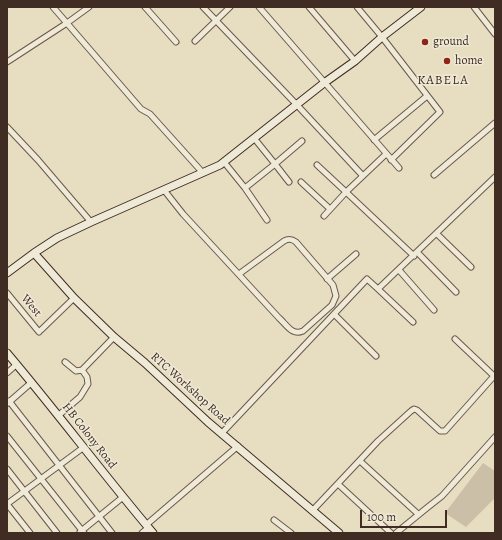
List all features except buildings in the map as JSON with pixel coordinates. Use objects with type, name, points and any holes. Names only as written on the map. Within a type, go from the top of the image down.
[{"type":"street","points":[[53,7],[141,109],[150,114],[203,173]]},
{"type":"street","points":[[7,62],[89,7]]},
{"type":"street","points":[[145,7],[176,42]]},
{"type":"street","points":[[203,7],[363,176]]},
{"type":"street","points":[[195,41],[230,7]]},
{"type":"street","points":[[259,7],[399,168]]},
{"type":"street","points":[[309,7],[355,62]]},
{"type":"street","points":[[357,7],[440,112],[391,160]]},
{"type":"street","points":[[7,273],[57,238],[203,173],[224,162],[324,83],[355,62],[413,9],[421,7]]},
{"type":"street","points":[[474,7],[495,34]]},
{"type":"street","points":[[374,140],[427,96]]},
{"type":"street","points":[[434,175],[495,123]]},
{"type":"street","points":[[7,127],[38,160],[91,222]]},
{"type":"street","points":[[254,138],[289,182]]},
{"type":"street","points":[[245,188],[302,141]]},
{"type":"street","points":[[324,216],[346,192],[386,154]]},
{"type":"street","points":[[224,162],[245,188],[267,220]]},
{"type":"street","points":[[317,165],[456,292]]},
{"type":"street","points":[[378,289],[495,177]]},
{"type":"street","points":[[300,182],[330,209]]},
{"type":"street","points":[[164,190],[183,214],[279,318],[296,333],[304,331],[332,305],[334,300],[335,291],[333,285],[292,239],[288,239],[239,274]]},
{"type":"street","points":[[437,234],[471,267]]},
{"type":"street","name":"RTC Workshop Road","points":[[34,253],[74,298],[114,336],[208,422],[339,533]]},
{"type":"street","points":[[327,279],[356,254]]},
{"type":"street","points":[[398,270],[434,310]]},
{"type":"street","points":[[222,433],[367,279],[413,322]]},
{"type":"street","name":"West","points":[[7,293],[40,331],[74,298]]},
{"type":"street","points":[[334,314],[376,356]]},
{"type":"street","points":[[66,362],[76,371],[82,370],[114,336]]},
{"type":"street","points":[[313,510],[378,441],[414,409],[422,413],[440,431],[445,431],[494,376],[455,339]]},
{"type":"street","name":"HB Colony Road","points":[[7,353],[84,447],[122,497],[149,528]]},
{"type":"street","points":[[7,373],[17,364]]},
{"type":"street","points":[[58,415],[80,397],[88,384],[87,377],[82,370]]},
{"type":"street","points":[[32,382],[8,402],[59,464],[112,533]]},
{"type":"street","points":[[7,436],[82,532],[122,497]]},
{"type":"street","points":[[396,533],[442,496],[495,436]]},
{"type":"street","points":[[142,533],[238,446]]},
{"type":"street","points":[[30,533],[7,504],[59,464],[84,447]]},
{"type":"street","points":[[360,461],[418,514]]},
{"type":"street","points":[[7,469],[57,533]]},
{"type":"street","points":[[338,484],[391,533]]},
{"type":"street","points":[[274,520],[291,533]]},
{"type":"shaded area","points":[[483,463],[495,471],[495,498],[466,527],[445,513]]},
{"type":"place","name":"ground","points":[[425,42]]},
{"type":"place","name":"home","points":[[447,61]]},
{"type":"district","name":"KABELA","points":[[443,81]]}]
